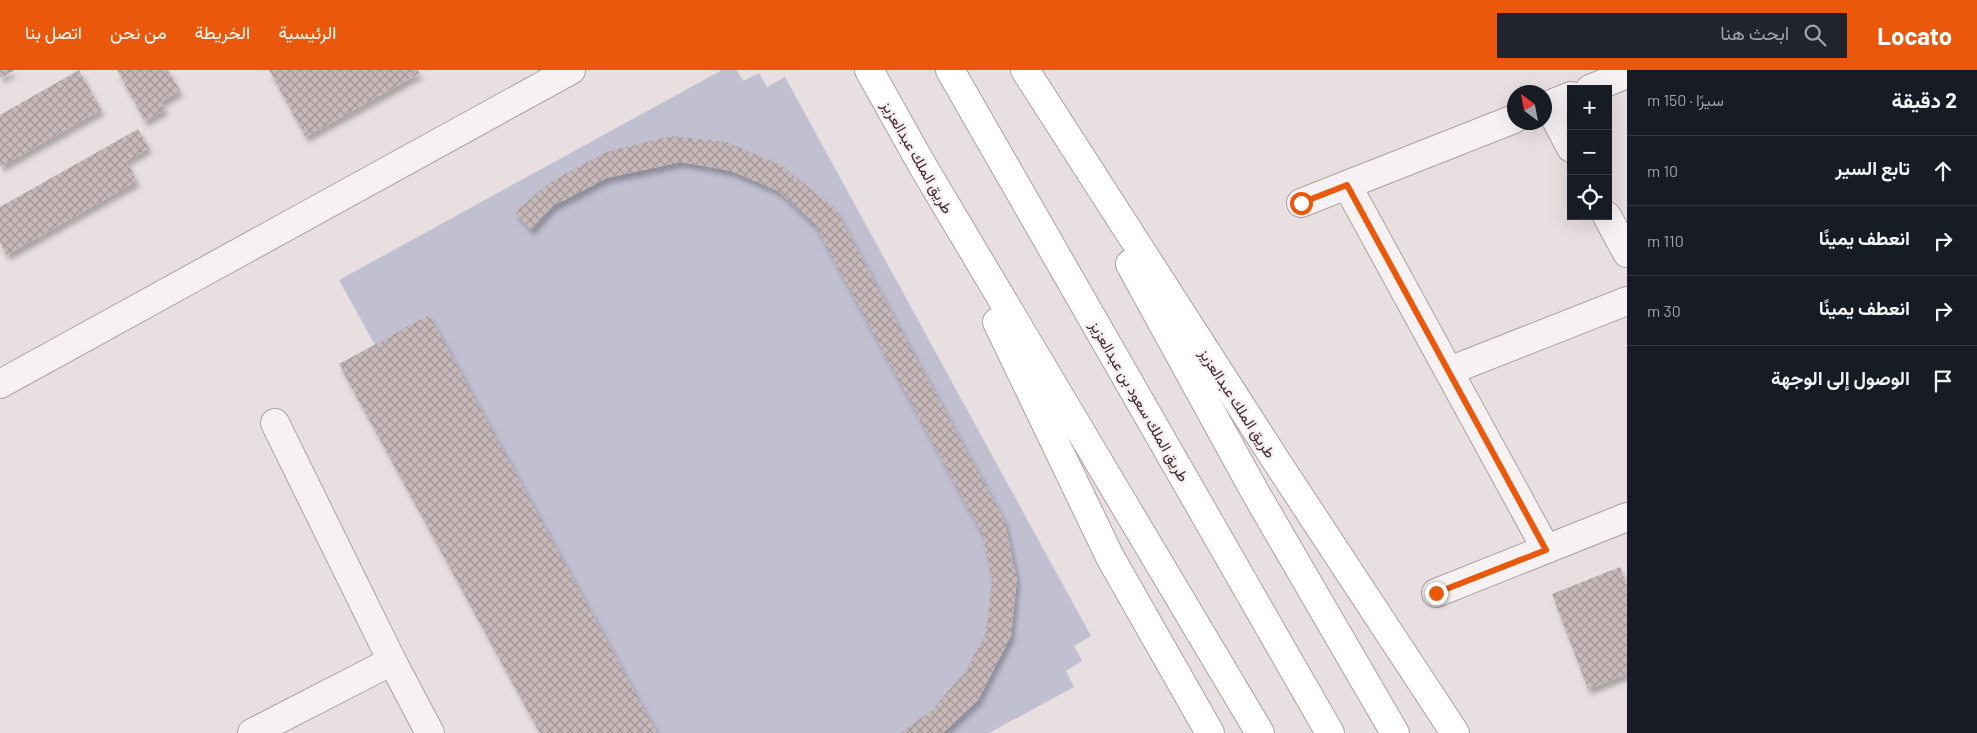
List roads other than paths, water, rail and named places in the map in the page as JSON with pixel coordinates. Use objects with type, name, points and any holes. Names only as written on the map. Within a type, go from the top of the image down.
[{"type":"main road","name":"طريق الملك عبدالعزيز","points":[[868,70],[921,163],[1260,733]]},
{"type":"main road","name":"طريق الملك سعود بن عبدالعزيز","points":[[950,70],[1330,733]]},
{"type":"main road","name":"طريق الملك عبدالعزيز","points":[[1024,70],[1275,459],[1455,733]]},
{"type":"main road","points":[[1024,70],[1255,492],[1395,733]]},
{"type":"main road","points":[[921,163],[1110,557],[1210,733]]},
{"type":"street","points":[[0,384],[571,70]]},
{"type":"street","points":[[1600,85],[1627,74]]},
{"type":"street","points":[[1554,103],[1567,137]]},
{"type":"street","points":[[1301,203],[1507,121]]},
{"type":"street","points":[[1347,185],[1546,550]]},
{"type":"street","points":[[1609,220],[1627,253]]},
{"type":"street","points":[[1449,371],[1627,301]]},
{"type":"street","points":[[276,423],[392,661],[430,733]]},
{"type":"street","points":[[1436,593],[1627,517]]},
{"type":"street","points":[[252,733],[392,661]]}]
